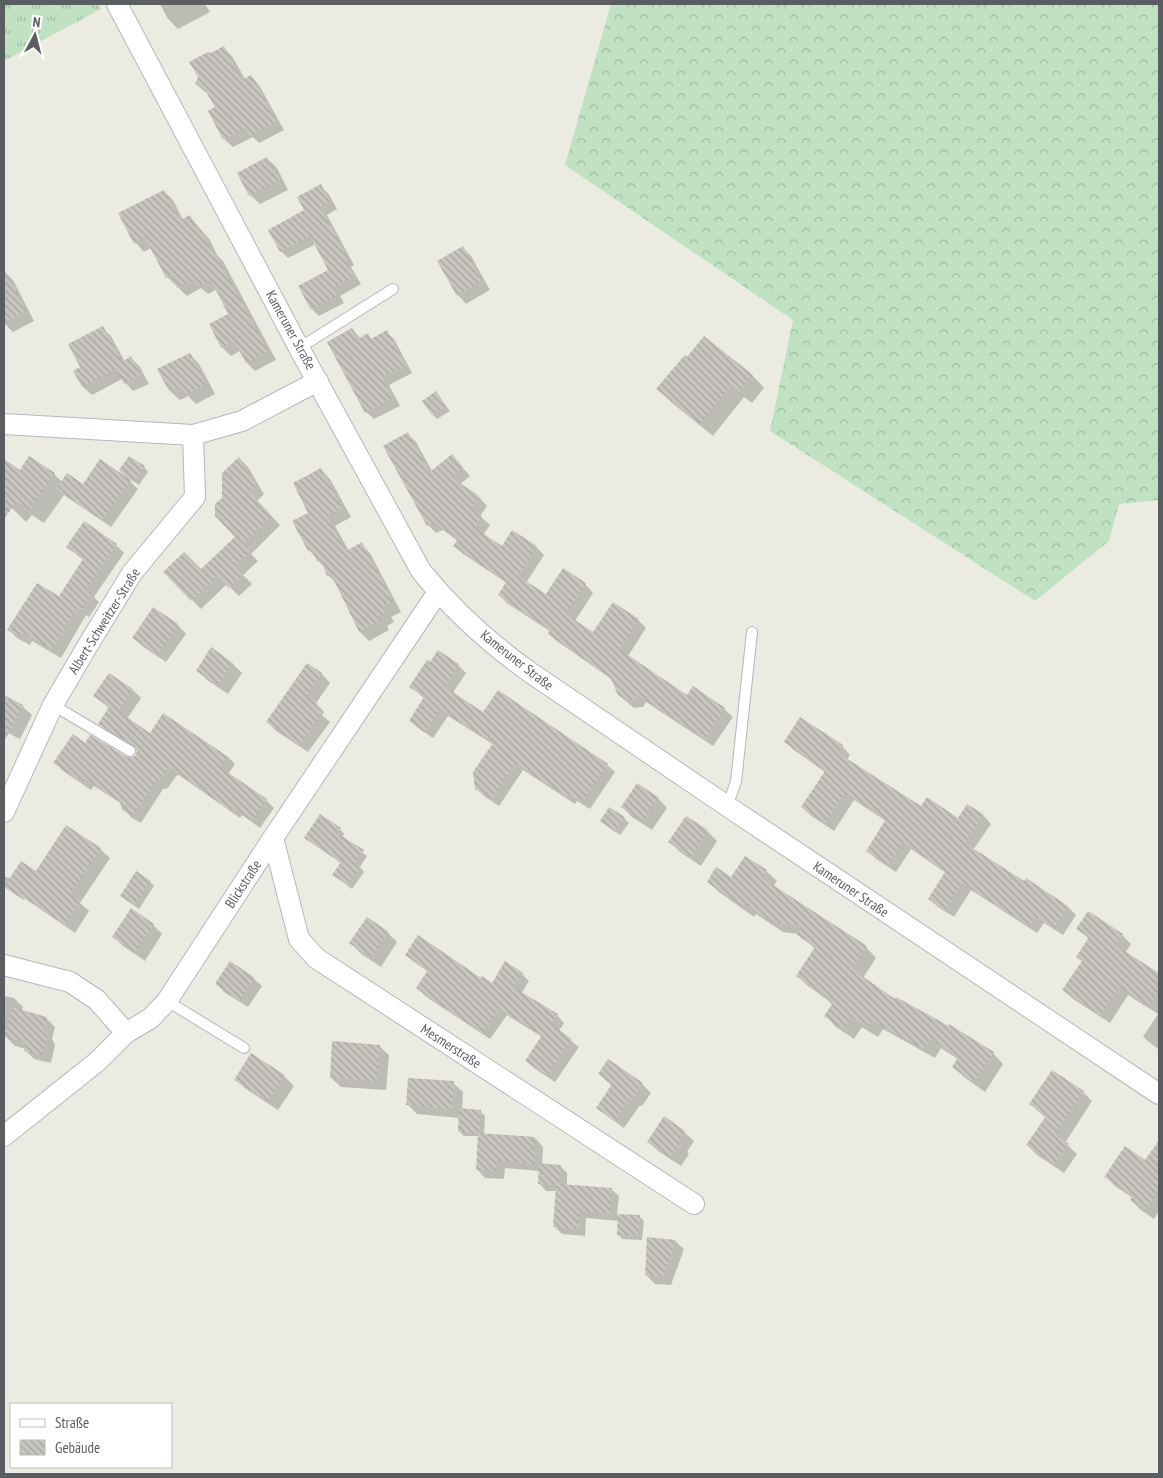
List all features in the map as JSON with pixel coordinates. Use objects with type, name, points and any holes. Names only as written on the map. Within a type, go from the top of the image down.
[{"type":"street","name":"Kameruner Straße","points":[[117,4],[299,348],[421,571],[438,592],[516,662],[727,806],[1159,1094]]},
{"type":"street","points":[[4,424],[193,435],[242,421],[318,381]]},
{"type":"street","name":"Albert-Schweitzer-Straße","points":[[4,812],[53,704],[88,644],[132,573],[195,497],[193,435]]},
{"type":"street","name":"Blickstraße","points":[[4,1136],[98,1061],[126,1033],[151,1018],[167,1001],[273,838],[438,592]]},
{"type":"street","name":"Mesmerstraße","points":[[273,838],[299,939],[316,958],[694,1204]]},
{"type":"street","points":[[4,965],[70,982],[97,1000],[126,1033]]},
{"type":"lane","points":[[299,348],[392,289]]},
{"type":"lane","points":[[727,806],[736,782],[752,632]]},
{"type":"lane","points":[[53,704],[130,751]]},
{"type":"lane","points":[[167,1001],[244,1048]]},
{"type":"green space","points":[[4,4],[98,4],[101,9],[4,61]]},
{"type":"green space","points":[[611,4],[1159,4],[1159,500],[1119,504],[1109,541],[1035,601],[770,431],[793,320],[565,165]]},
{"type":"building","points":[[224,46],[242,80],[251,75],[277,121],[250,136],[246,128],[223,140],[208,111],[215,107],[202,85],[195,84],[198,77],[189,62]]},
{"type":"building","points":[[267,157],[280,180],[249,196],[237,173]]},
{"type":"building","points":[[321,184],[330,201],[320,207],[347,257],[345,259],[354,276],[333,288],[337,295],[311,310],[298,286],[328,270],[310,236],[280,252],[268,230],[304,210],[297,197]]},
{"type":"building","points":[[164,190],[180,220],[190,215],[199,231],[201,230],[268,351],[246,363],[234,341],[221,348],[209,324],[228,314],[211,280],[198,286],[194,279],[177,288],[171,275],[166,278],[145,238],[134,244],[118,213]]},
{"type":"building","points":[[463,246],[482,281],[457,296],[437,261]]},
{"type":"building","points":[[4,269],[26,311],[4,323]]},
{"type":"building","points":[[103,326],[122,362],[131,356],[141,375],[124,384],[116,369],[82,387],[73,371],[80,367],[68,344]]},
{"type":"building","points":[[352,328],[358,339],[368,333],[371,339],[387,330],[405,365],[382,377],[393,398],[365,413],[327,342]]},
{"type":"building","points":[[704,336],[753,375],[739,391],[731,385],[700,424],[656,389],[682,358],[685,355],[687,357]]},
{"type":"building","points":[[190,353],[206,384],[185,395],[180,386],[169,391],[157,369]]},
{"type":"building","points":[[436,391],[446,406],[432,415],[422,401]]},
{"type":"building","points":[[408,432],[430,472],[452,454],[463,467],[451,477],[479,496],[472,509],[482,516],[475,528],[502,546],[512,530],[537,546],[518,576],[546,594],[563,568],[586,583],[566,614],[593,632],[613,602],[639,619],[619,649],[687,695],[693,686],[725,708],[705,739],[638,695],[634,700],[625,700],[618,695],[611,679],[607,675],[548,634],[550,630],[498,595],[506,582],[453,546],[458,539],[434,522],[427,526],[383,446]]},
{"type":"building","points":[[29,456],[55,473],[29,510],[17,501],[4,519],[4,459],[20,470]]},
{"type":"building","points":[[129,456],[145,466],[134,482],[119,470]]},
{"type":"building","points":[[239,457],[256,485],[249,491],[272,516],[243,544],[250,552],[235,565],[244,574],[229,588],[217,576],[191,601],[163,572],[184,552],[201,569],[235,537],[215,516],[215,504],[222,498],[222,473]]},
{"type":"building","points":[[100,459],[131,480],[102,520],[56,489],[67,473],[83,484]]},
{"type":"building","points":[[321,468],[342,508],[327,516],[346,551],[362,542],[393,602],[383,607],[386,613],[379,616],[381,620],[359,632],[331,574],[327,576],[321,560],[317,562],[313,550],[308,551],[292,521],[308,513],[293,483]]},
{"type":"building","points":[[84,521],[117,544],[86,589],[92,593],[81,610],[77,607],[52,650],[24,633],[21,637],[7,630],[37,583],[59,596],[83,559],[66,547]]},
{"type":"building","points":[[153,607],[178,624],[158,655],[132,638]]},
{"type":"building","points":[[211,647],[233,663],[218,685],[196,671]]},
{"type":"building","points":[[438,650],[459,664],[445,687],[483,712],[498,690],[608,764],[582,803],[569,794],[567,797],[515,763],[491,799],[475,789],[473,772],[493,743],[440,709],[425,732],[409,721],[424,697],[409,687],[427,660],[430,662]]},
{"type":"building","points":[[307,663],[322,673],[307,696],[317,702],[314,707],[322,712],[299,745],[266,722]]},
{"type":"building","points":[[109,673],[133,689],[118,711],[150,733],[163,713],[227,756],[220,767],[267,799],[252,821],[234,808],[231,811],[170,768],[168,768],[160,780],[155,782],[132,816],[122,810],[120,802],[85,779],[83,783],[53,763],[73,734],[85,743],[90,735],[127,757],[136,755],[137,751],[134,745],[98,724],[109,707],[93,696]]},
{"type":"building","points":[[4,695],[23,705],[4,742]]},
{"type":"building","points":[[800,717],[843,745],[838,753],[921,806],[927,797],[958,818],[967,804],[983,814],[965,843],[1024,881],[1026,878],[1068,906],[1054,928],[1035,916],[1029,926],[962,883],[945,910],[928,899],[945,872],[903,842],[888,865],[866,851],[886,819],[845,793],[825,823],[801,807],[825,771],[784,742]]},
{"type":"building","points":[[637,783],[658,797],[642,821],[621,807]]},
{"type":"building","points":[[609,807],[625,817],[615,832],[600,821]]},
{"type":"building","points":[[320,814],[341,828],[337,833],[364,850],[355,863],[360,866],[348,885],[332,875],[341,862],[304,838]]},
{"type":"building","points":[[686,816],[708,830],[691,857],[668,842]]},
{"type":"building","points":[[66,825],[101,848],[70,894],[80,901],[65,925],[25,898],[24,900],[4,887],[21,861],[36,871]]},
{"type":"building","points":[[745,856],[767,870],[762,878],[867,946],[852,969],[895,999],[896,997],[949,1026],[949,1024],[994,1052],[974,1082],[952,1067],[958,1057],[930,1038],[924,1049],[872,1020],[867,1027],[851,1017],[843,1029],[824,1016],[832,1004],[829,1002],[831,999],[796,976],[815,947],[797,935],[803,926],[772,922],[745,904],[743,907],[707,882],[716,867],[731,877]]},
{"type":"building","points":[[136,871],[151,881],[134,905],[120,896]]},
{"type":"building","points":[[131,908],[154,924],[135,952],[112,937]]},
{"type":"building","points":[[1088,911],[1123,934],[1115,945],[1159,973],[1159,990],[1149,1006],[1119,987],[1100,1015],[1062,990],[1082,961],[1076,957],[1089,937],[1076,929]]},
{"type":"building","points":[[367,917],[389,932],[371,958],[349,943]]},
{"type":"building","points":[[418,935],[481,978],[482,976],[492,983],[505,961],[523,973],[513,987],[558,1014],[551,1024],[572,1039],[547,1075],[525,1061],[542,1035],[499,1009],[482,1033],[416,988],[428,970],[405,955]]},
{"type":"building","points":[[230,961],[255,978],[239,1001],[215,984]]},
{"type":"building","points":[[12,1007],[47,1017],[44,1029],[47,1035],[42,1055],[24,1051],[26,1042],[4,1037]]},
{"type":"building","points":[[332,1041],[380,1045],[377,1081],[330,1078]]},
{"type":"building","points":[[251,1053],[285,1075],[268,1101],[234,1080]]},
{"type":"building","points":[[608,1059],[643,1083],[615,1121],[596,1108],[612,1084],[598,1074]]},
{"type":"building","points":[[1052,1070],[1084,1091],[1055,1134],[1069,1144],[1054,1164],[1026,1145],[1046,1116],[1029,1104]]},
{"type":"building","points":[[408,1078],[454,1081],[452,1109],[406,1105]]},
{"type":"building","points":[[459,1108],[481,1110],[479,1133],[458,1132]]},
{"type":"building","points":[[664,1116],[685,1131],[677,1142],[680,1144],[671,1157],[647,1142]]},
{"type":"building","points":[[478,1133],[535,1137],[534,1164],[497,1161],[496,1171],[476,1170]]},
{"type":"building","points":[[1159,1140],[1159,1189],[1145,1210],[1130,1200],[1133,1196],[1104,1177],[1125,1146],[1145,1160]]},
{"type":"building","points":[[539,1163],[561,1165],[559,1184],[612,1188],[610,1214],[579,1211],[578,1229],[553,1227],[556,1185],[538,1184]]},
{"type":"building","points":[[618,1214],[640,1215],[638,1236],[617,1235]]},
{"type":"building","points":[[647,1237],[676,1240],[663,1277],[645,1275]]}]
